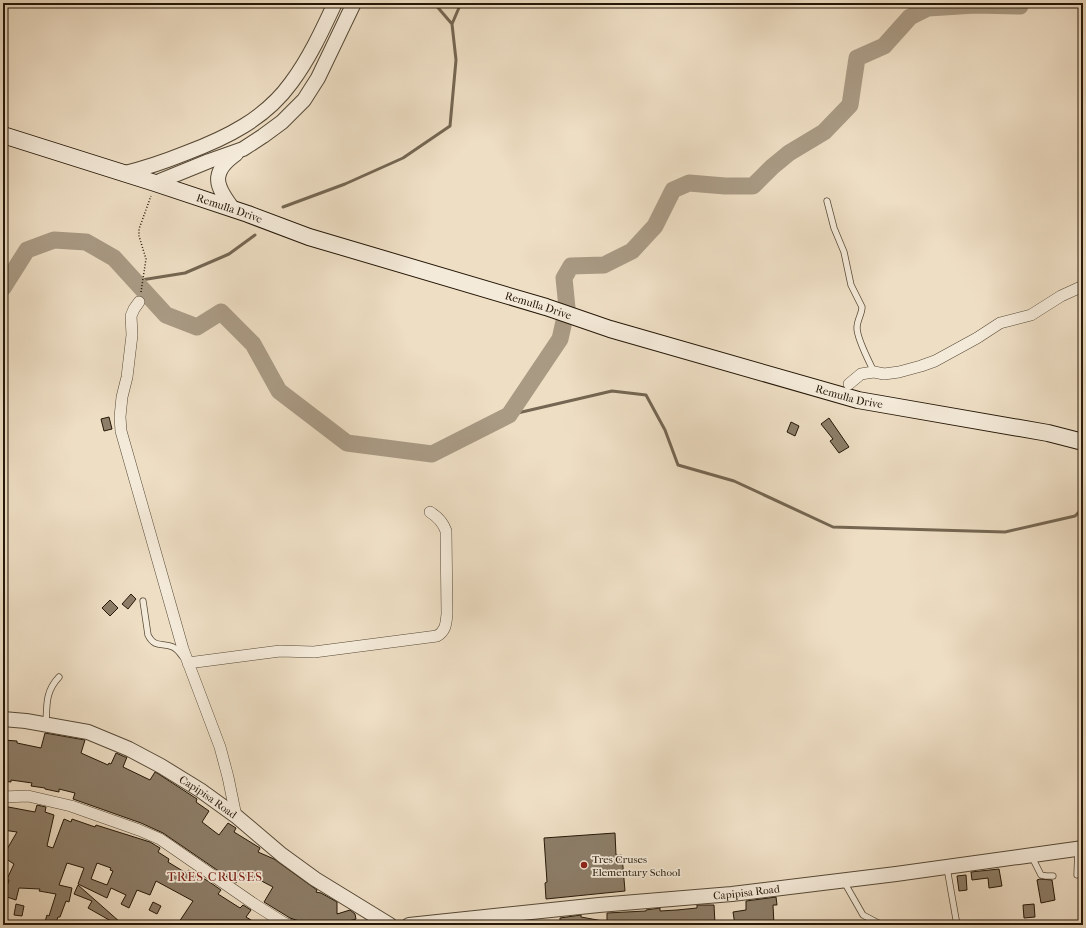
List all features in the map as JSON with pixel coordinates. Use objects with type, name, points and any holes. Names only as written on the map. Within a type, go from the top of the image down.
[{"type":"main road","name":"Remulla Drive","points":[[3,135],[125,173],[309,237],[546,307],[610,329],[858,400],[1048,433],[1083,442]]},
{"type":"street","points":[[125,173],[159,163],[219,140],[244,127],[265,112],[282,94],[305,64],[318,40],[334,3]]},
{"type":"street","points":[[234,210],[221,190],[219,184],[219,176],[223,164],[282,122],[304,100],[324,68],[354,3]]},
{"type":"street","points":[[155,183],[209,160],[243,149]]},
{"type":"street","points":[[849,384],[861,374],[874,372],[884,374],[899,372],[935,361],[977,338],[1000,323],[1032,315],[1061,296],[1083,286]]},
{"type":"street","points":[[140,302],[134,309],[131,316],[132,335],[120,417],[121,431],[183,649],[220,747],[233,795],[236,816]]},
{"type":"street","points":[[188,663],[280,652],[314,652],[437,636],[442,634],[445,627],[447,614],[446,531],[439,518],[430,512]]},
{"type":"street","name":"Capipisa Road","points":[[3,719],[26,721],[88,732],[129,749],[161,766],[236,816],[282,855],[315,879],[390,925]]},
{"type":"street","points":[[3,797],[28,796],[71,806],[153,836],[173,848],[254,904],[284,923],[290,925]]},
{"type":"street","name":"Capipisa Road","points":[[409,925],[508,919],[638,901],[732,894],[947,868],[1080,848]]},
{"type":"lane","points":[[827,201],[832,223],[844,252],[851,285],[862,307],[858,321],[858,334],[874,372]]},
{"type":"lane","points":[[143,601],[148,635],[150,639],[154,643],[175,648],[188,663]]},
{"type":"lane","points":[[46,725],[48,694],[52,684],[59,677]]},
{"type":"lane","points":[[1077,875],[1080,848]]},
{"type":"lane","points":[[1031,855],[1041,875],[1053,876]]},
{"type":"lane","points":[[947,868],[957,925]]},
{"type":"lane","points":[[842,880],[863,914],[882,925]]},
{"type":"path","points":[[140,302],[146,265],[146,255],[139,236],[139,229],[155,183]]},
{"type":"building","points":[[109,417],[112,429],[104,431],[101,419]]},
{"type":"building","points":[[829,418],[849,447],[839,453],[830,441],[833,439],[821,424]]},
{"type":"building","points":[[791,422],[799,426],[795,436],[787,432]]},
{"type":"building","points":[[131,594],[136,599],[128,609],[122,604]]},
{"type":"building","points":[[110,600],[118,608],[110,616],[102,608]]},
{"type":"building","points":[[45,733],[85,740],[81,753],[108,765],[109,763],[111,764],[116,753],[127,757],[123,767],[150,780],[155,772],[157,773],[197,799],[196,802],[209,811],[202,822],[219,835],[228,823],[236,828],[234,832],[260,848],[258,852],[274,859],[317,890],[316,892],[321,893],[337,902],[337,914],[350,910],[355,914],[356,919],[346,922],[328,921],[328,925],[315,925],[290,918],[264,902],[273,887],[250,875],[246,881],[239,877],[236,883],[163,833],[141,823],[73,799],[75,793],[59,789],[59,792],[31,786],[32,783],[11,780],[11,782],[3,781],[3,740],[17,741],[17,743],[41,748]]},
{"type":"building","points":[[37,805],[46,807],[45,812],[54,815],[47,846],[53,848],[64,819],[71,822],[72,819],[95,827],[96,825],[150,842],[160,848],[158,852],[169,859],[168,862],[186,873],[188,870],[208,881],[221,890],[218,894],[240,908],[243,905],[251,910],[246,917],[259,925],[177,925],[193,901],[156,881],[150,895],[137,890],[129,908],[121,904],[126,895],[111,888],[107,898],[78,884],[84,868],[67,863],[59,885],[72,888],[69,902],[66,901],[60,917],[58,917],[55,925],[44,925],[47,915],[49,916],[56,894],[39,891],[40,889],[19,888],[16,900],[4,896],[9,880],[7,879],[14,864],[3,856],[17,832],[3,830],[3,806],[35,812]],"holes":[[[97,863],[111,868],[110,870],[113,871],[107,885],[91,879]]]},
{"type":"building","name":"Tres Cruses Elementary School","points":[[615,833],[616,855],[622,855],[625,891],[546,899],[545,883],[547,882],[544,838]]},
{"type":"building","points":[[999,869],[1002,886],[989,888],[988,878],[972,880],[971,872]]},
{"type":"building","points":[[966,875],[967,890],[959,891],[957,876]]},
{"type":"building","points":[[1037,880],[1052,880],[1055,900],[1041,903]]},
{"type":"building","points":[[78,885],[120,922],[118,925],[88,908],[92,901],[74,894]]},
{"type":"building","points":[[776,897],[777,905],[773,905],[774,925],[735,925],[733,912],[746,910],[746,901]]},
{"type":"building","points":[[153,902],[161,906],[157,914],[149,910]]},
{"type":"building","points":[[16,904],[24,906],[22,916],[14,915]]},
{"type":"building","points":[[1034,904],[1035,917],[1024,918],[1023,905]]},
{"type":"building","points":[[697,905],[714,905],[715,924],[607,925],[607,913],[646,911],[660,908],[660,911],[677,910],[697,908]]},
{"type":"building","points":[[581,915],[581,917],[603,921],[603,925],[560,925],[560,918]]},
{"type":"waterway","points":[[434,3],[452,24]]},
{"type":"waterway","points":[[283,207],[345,184],[403,158],[450,126],[456,60],[452,24],[461,3]]},
{"type":"waterway","points":[[3,288],[27,250],[54,240],[86,242],[114,258],[166,315],[197,327],[221,312],[253,344],[279,391],[347,443],[432,454],[509,415],[560,339],[567,308],[564,278],[571,266],[604,265],[632,251],[655,226],[673,190],[689,183],[725,186],[753,186],[789,153],[824,132],[850,105],[857,58],[884,46],[910,17],[928,8],[975,5],[1020,6],[1021,3]]},
{"type":"waterway","points":[[135,281],[185,273],[229,254],[255,235]]},
{"type":"waterway","points":[[509,415],[612,391],[646,395],[665,430],[678,465],[734,481],[833,527],[1005,532],[1075,516],[1083,508]]},
{"type":"place","name":"Tres Cruses Elementary School","points":[[584,865]]},
{"type":"district","name":"TRES CRUSES","points":[[215,876]]}]
